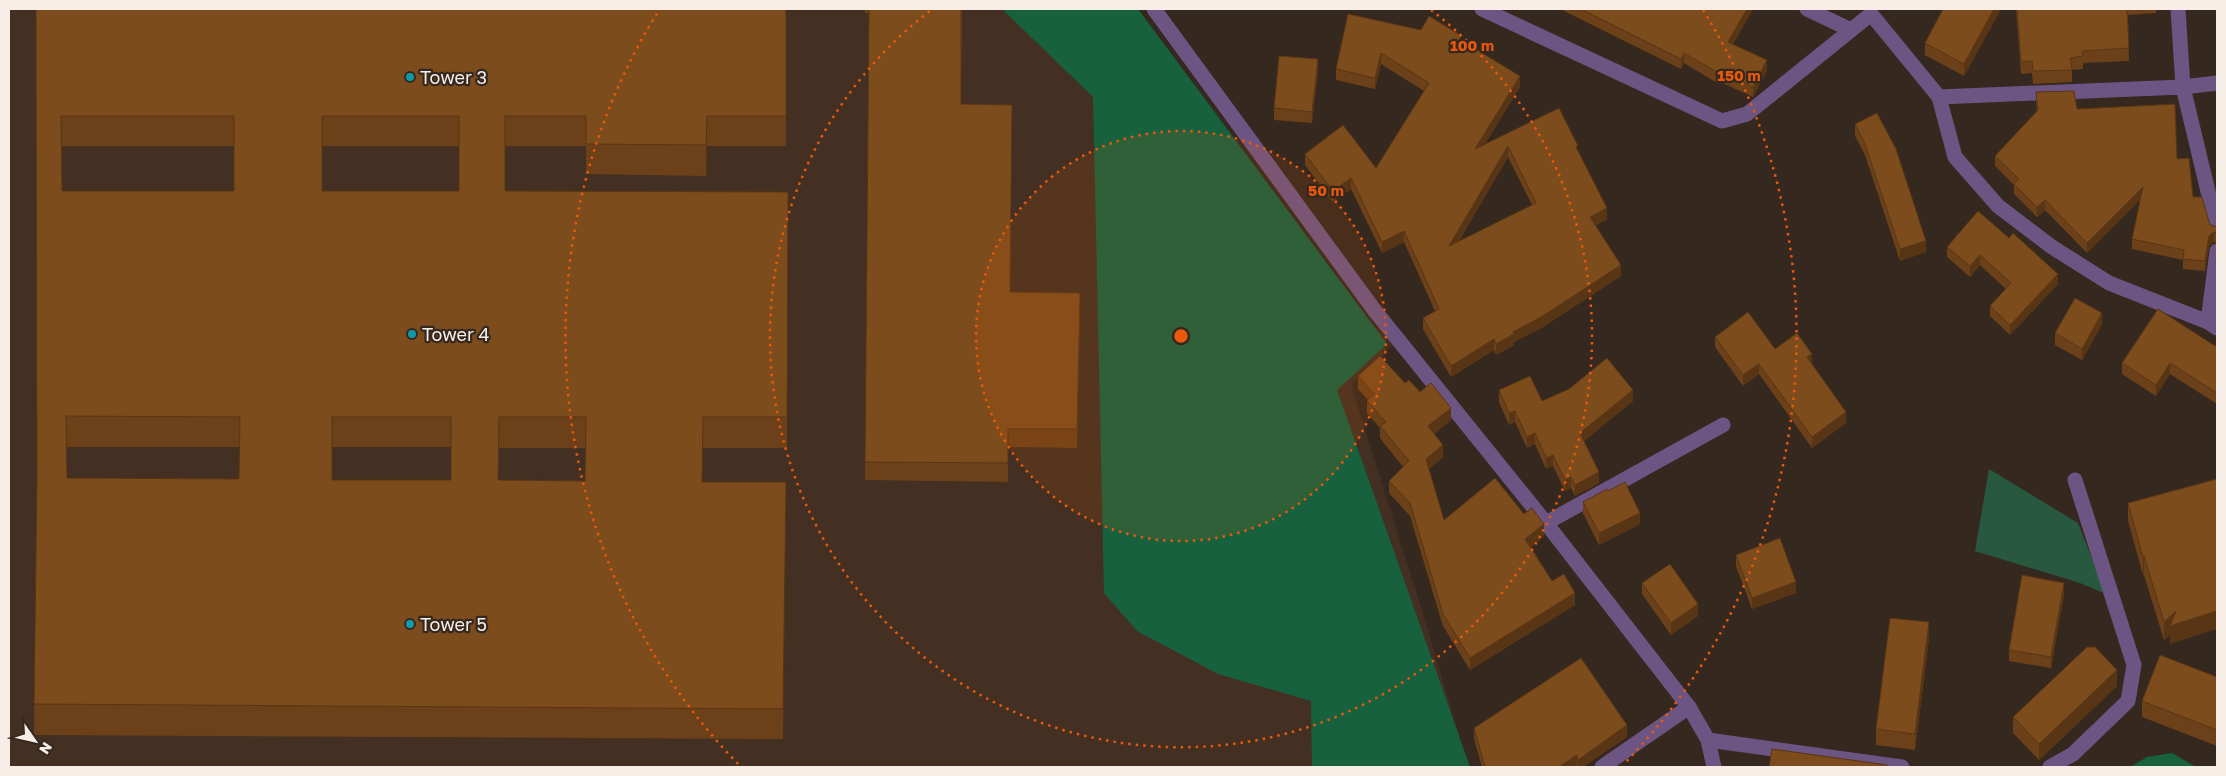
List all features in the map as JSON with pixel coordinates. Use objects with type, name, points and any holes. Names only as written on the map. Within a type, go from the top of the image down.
[{"type":"street","points":[[1154,9],[1375,311],[1546,523],[1689,707],[1708,740],[1714,767]]},
{"type":"street","points":[[1482,9],[1722,121],[1747,114],[1873,11],[1939,97],[1955,157],[1998,206],[2052,247],[2109,282],[2213,325],[2217,251]]},
{"type":"street","points":[[1807,9],[1851,30]]},
{"type":"street","points":[[2178,9],[2183,86],[2217,229]]},
{"type":"street","points":[[1939,97],[2217,83]]},
{"type":"street","points":[[1546,523],[1723,425]]},
{"type":"street","points":[[2050,767],[2072,754],[2128,701],[2134,665],[2075,480]]},
{"type":"street","points":[[1602,767],[1689,707]]},
{"type":"street","points":[[1708,740],[1902,767]]},
{"type":"shaded area","points":[[9,9],[1128,9],[1337,289],[1393,345],[1351,385],[1426,623],[1468,767],[9,767]]},
{"type":"green space","points":[[1002,9],[1138,9],[1387,344],[1337,390],[1470,767],[1312,767],[1311,701],[1218,674],[1137,631],[1104,593],[1093,97]]},
{"type":"green space","points":[[1989,469],[2078,523],[2106,594],[2080,583],[1975,551]]},
{"type":"green space","points":[[2172,753],[2196,767],[2130,767],[2147,757]]},
{"type":"building","points":[[36,9],[786,9],[786,116],[707,116],[706,145],[586,144],[586,116],[505,116],[505,191],[788,192],[787,417],[703,417],[702,482],[786,482],[783,709],[34,704],[37,478]],"holes":[[[61,116],[234,116],[234,191],[62,191]],[[322,116],[459,116],[459,191],[322,191]],[[66,416],[240,417],[239,479],[67,478]],[[332,417],[451,417],[451,480],[332,480]],[[499,417],[586,417],[585,481],[498,480]]]},
{"type":"building","points":[[869,9],[961,9],[961,104],[1012,105],[1010,292],[1080,293],[1077,429],[1008,429],[1008,463],[865,462]]},
{"type":"building","points":[[1581,9],[1747,9],[1728,42],[1767,60],[1753,87],[1718,70],[1717,72],[1684,53],[1681,59]]},
{"type":"building","points":[[1943,9],[1994,9],[1964,64],[1925,43]]},
{"type":"building","points":[[2017,9],[2127,9],[2129,48],[2082,51],[2083,56],[2070,58],[2072,70],[2033,71],[2032,61],[2021,62]]},
{"type":"building","points":[[1348,14],[1421,30],[1429,16],[1462,36],[1459,39],[1520,76],[1475,149],[1559,108],[1578,146],[1576,147],[1607,208],[1590,217],[1621,265],[1543,316],[1513,332],[1514,334],[1496,344],[1494,339],[1451,366],[1423,318],[1439,309],[1404,231],[1382,242],[1351,178],[1333,191],[1305,154],[1343,125],[1376,168],[1429,83],[1381,53],[1375,78],[1336,69]],"holes":[[[1508,146],[1536,203],[1449,246]]]},
{"type":"building","points":[[1279,56],[1318,59],[1312,112],[1274,108]]},
{"type":"building","points":[[2074,91],[2077,109],[2175,104],[2177,159],[2189,158],[2193,197],[2202,197],[2210,225],[2217,227],[2217,233],[2214,232],[2209,236],[2205,261],[2183,259],[2184,250],[2132,239],[2143,187],[2087,243],[2045,200],[2037,207],[2014,184],[2019,179],[1995,156],[2038,110],[2036,92]]},
{"type":"building","points":[[1877,113],[1896,149],[1926,241],[1900,249],[1865,144],[1855,124]]},
{"type":"building","points":[[1978,211],[2009,238],[2013,233],[2058,274],[2010,325],[1990,306],[2011,283],[1980,255],[1970,266],[1947,247]]},
{"type":"building","points":[[2075,298],[2102,313],[2082,349],[2055,333]]},
{"type":"building","points":[[2158,309],[2215,346],[2217,343],[2217,393],[2170,363],[2156,385],[2122,363]]},
{"type":"building","points":[[1748,312],[1775,349],[1797,333],[1812,354],[1807,357],[1846,412],[1812,437],[1759,364],[1743,375],[1715,337]]},
{"type":"building","points":[[1380,356],[1405,383],[1409,380],[1420,392],[1431,383],[1451,408],[1428,426],[1443,445],[1426,459],[1444,520],[1495,478],[1524,514],[1532,508],[1544,524],[1525,539],[1552,581],[1564,574],[1575,593],[1470,658],[1443,614],[1410,503],[1389,481],[1409,461],[1380,426],[1386,422],[1367,401],[1374,394],[1358,376]]},
{"type":"building","points":[[1607,358],[1633,390],[1580,433],[1599,472],[1575,485],[1571,477],[1565,480],[1553,455],[1546,458],[1535,433],[1527,437],[1515,411],[1509,413],[1499,390],[1530,376],[1542,401],[1569,389]]},
{"type":"building","points":[[2217,479],[2217,611],[2170,626],[2176,611],[2164,622],[2128,503]]},
{"type":"building","points":[[1625,482],[1640,513],[1599,533],[1583,502]]},
{"type":"building","points":[[1780,538],[1796,582],[1752,598],[1736,555]]},
{"type":"building","points":[[1670,564],[1698,604],[1671,623],[1642,583]]},
{"type":"building","points":[[2022,575],[2064,583],[2051,657],[2009,650]]},
{"type":"building","points":[[1890,618],[1929,622],[1915,734],[1876,729]]},
{"type":"building","points":[[2087,647],[2095,647],[2117,670],[2039,744],[2013,717]]},
{"type":"building","points":[[2160,655],[2217,677],[2217,730],[2142,701]]},
{"type":"building","points":[[1581,658],[1627,725],[1578,760],[1577,755],[1559,767],[1485,767],[1474,728]]},
{"type":"building","points":[[1772,749],[1887,765],[1887,767],[1769,767]]},
{"type":"place","name":"Tower 3","points":[[410,77]]},
{"type":"place","name":"Tower 4","points":[[412,334]]},
{"type":"place","name":"Tower 5","points":[[410,624]]}]
